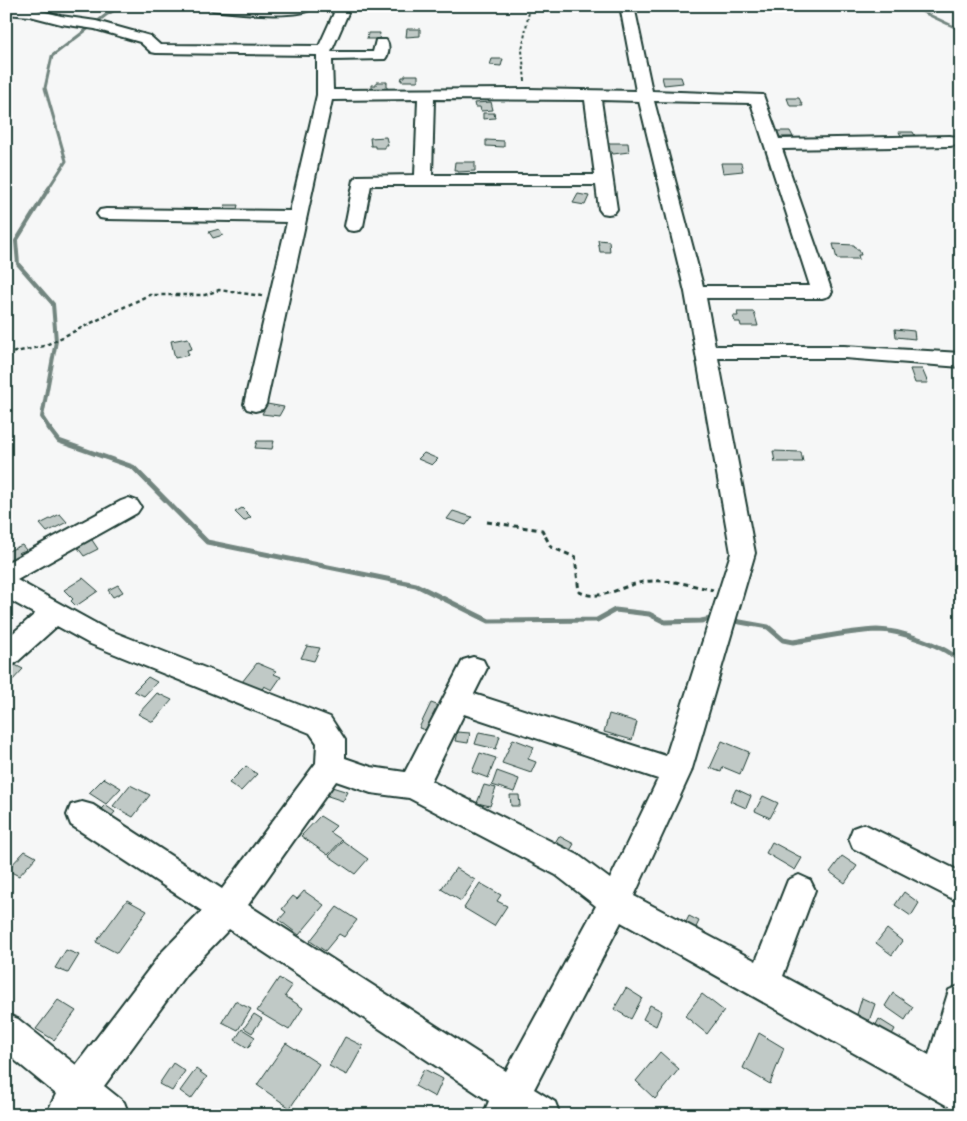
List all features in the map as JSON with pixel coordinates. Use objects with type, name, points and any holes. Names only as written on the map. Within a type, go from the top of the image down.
[{"type":"street","points":[[212,6],[276,11],[309,6]]},
{"type":"street","points":[[255,404],[325,95],[324,54],[341,13],[338,7],[333,6]]},
{"type":"street","points":[[506,1106],[615,902],[676,772],[743,553],[695,292],[645,95],[627,6]]},
{"type":"street","points":[[11,10],[30,12],[96,26],[145,39],[156,49],[380,56],[381,43]]},
{"type":"street","points":[[325,95],[527,94],[757,98],[822,292],[695,292]]},
{"type":"street","points":[[423,180],[426,95]]},
{"type":"street","points":[[592,95],[608,209]]},
{"type":"street","points":[[772,144],[950,141]]},
{"type":"street","points":[[354,226],[363,180],[604,180]]},
{"type":"street","points":[[106,214],[297,217]]},
{"type":"street","points":[[706,352],[844,352],[961,360]]},
{"type":"street","points":[[6,575],[129,507]]},
{"type":"street","points":[[6,586],[97,636],[320,726],[331,740],[330,766],[226,909],[174,963],[72,1102]]},
{"type":"street","points":[[6,655],[54,613]]},
{"type":"street","points":[[413,786],[473,668]]},
{"type":"street","points":[[457,700],[676,772]]},
{"type":"street","points":[[330,766],[371,780],[413,786],[567,865],[615,902],[950,1086],[961,1002]]},
{"type":"street","points":[[82,815],[226,909],[506,1106],[542,1115]]},
{"type":"street","points":[[864,838],[961,888]]},
{"type":"street","points":[[764,983],[799,890]]},
{"type":"street","points":[[6,1031],[72,1102],[112,1115]]},
{"type":"path","points":[[527,94],[522,50],[530,6]]},
{"type":"path","points":[[6,354],[44,346],[149,295],[205,295],[219,290],[279,298]]},
{"type":"path","points":[[487,522],[542,530],[551,547],[575,557],[579,592],[586,596],[604,594],[642,582],[672,581],[731,594]]},
{"type":"building","points":[[407,29],[420,29],[420,36],[406,37]]},
{"type":"building","points":[[368,33],[380,33],[379,39],[367,39]]},
{"type":"building","points":[[492,59],[503,59],[501,66],[490,65]]},
{"type":"building","points":[[405,75],[418,75],[418,81],[401,81]]},
{"type":"building","points":[[662,77],[681,77],[683,83],[664,85]]},
{"type":"building","points":[[376,82],[387,82],[387,91],[376,92],[376,89],[372,89],[372,85],[376,85]]},
{"type":"building","points":[[787,98],[799,98],[803,106],[790,106]]},
{"type":"building","points":[[491,102],[493,110],[481,111],[480,107],[475,107],[474,103]]},
{"type":"building","points":[[483,113],[494,113],[495,118],[483,119]]},
{"type":"building","points":[[776,131],[790,131],[793,137],[778,137]]},
{"type":"building","points":[[899,132],[913,132],[918,141],[904,141]]},
{"type":"building","points":[[386,137],[388,145],[385,145],[385,148],[371,146],[370,138]]},
{"type":"building","points":[[486,140],[504,141],[504,147],[486,146]]},
{"type":"building","points":[[607,143],[628,143],[629,152],[613,154],[609,152]]},
{"type":"building","points":[[455,162],[475,162],[475,171],[458,172],[458,170],[454,170]]},
{"type":"building","points":[[721,163],[741,163],[743,171],[723,173]]},
{"type":"building","points":[[578,194],[589,196],[585,205],[573,203]]},
{"type":"building","points":[[225,205],[238,205],[237,209],[224,209]]},
{"type":"building","points":[[219,229],[223,235],[213,238],[209,232]]},
{"type":"building","points":[[598,240],[609,241],[610,252],[600,252]]},
{"type":"building","points":[[833,244],[854,245],[856,249],[859,249],[861,255],[858,255],[859,259],[837,259]]},
{"type":"building","points":[[737,312],[754,312],[758,326],[741,326],[740,322],[735,322],[733,316],[738,316]]},
{"type":"building","points":[[895,329],[914,331],[915,339],[896,337]]},
{"type":"building","points":[[188,338],[192,349],[187,350],[189,355],[175,358],[171,341]]},
{"type":"building","points":[[910,369],[922,369],[928,383],[915,383]]},
{"type":"building","points":[[267,404],[284,407],[279,416],[262,414]]},
{"type":"building","points":[[257,441],[274,441],[272,449],[255,448]]},
{"type":"building","points":[[773,451],[801,452],[803,462],[775,462]]},
{"type":"building","points":[[424,453],[438,459],[432,465],[418,459]]},
{"type":"building","points":[[242,508],[251,517],[244,521],[235,512]]},
{"type":"building","points":[[453,511],[472,517],[466,525],[447,519]]},
{"type":"building","points":[[60,514],[67,522],[47,532],[40,524]]},
{"type":"building","points":[[90,537],[98,549],[84,556],[75,544]]},
{"type":"building","points":[[22,545],[26,550],[18,553],[25,562],[6,571],[6,552]]},
{"type":"building","points":[[83,578],[98,591],[76,606],[71,601],[73,599],[64,590]]},
{"type":"building","points":[[118,585],[123,592],[113,597],[108,590]]},
{"type":"building","points":[[307,646],[320,648],[314,661],[301,658]]},
{"type":"building","points":[[257,663],[276,671],[274,674],[281,677],[272,690],[264,686],[261,691],[242,682]]},
{"type":"building","points":[[15,665],[23,669],[11,682],[6,681],[6,675]]},
{"type":"building","points":[[148,677],[157,682],[144,696],[134,691]]},
{"type":"building","points":[[157,693],[172,700],[153,722],[138,714]]},
{"type":"building","points":[[431,703],[445,708],[433,732],[419,728]]},
{"type":"building","points":[[609,714],[637,722],[632,740],[604,732]]},
{"type":"building","points":[[457,732],[470,733],[468,743],[455,741]]},
{"type":"building","points":[[479,732],[500,736],[496,749],[475,744]]},
{"type":"building","points":[[513,739],[534,747],[528,759],[536,762],[531,773],[502,763]]},
{"type":"building","points":[[722,741],[749,752],[740,774],[723,767],[721,772],[710,768]]},
{"type":"building","points":[[480,753],[496,758],[488,778],[472,772]]},
{"type":"building","points":[[246,766],[257,774],[241,791],[229,783]]},
{"type":"building","points":[[497,771],[519,779],[514,792],[492,785]]},
{"type":"building","points":[[104,778],[121,788],[106,804],[89,793]]},
{"type":"building","points":[[130,785],[150,795],[133,817],[113,806]]},
{"type":"building","points":[[484,785],[496,788],[490,806],[477,803]]},
{"type":"building","points":[[332,787],[348,792],[343,801],[328,796]]},
{"type":"building","points":[[736,789],[751,796],[746,808],[730,801]]},
{"type":"building","points":[[510,795],[519,795],[520,806],[511,806]]},
{"type":"building","points":[[763,796],[778,803],[770,818],[755,811]]},
{"type":"building","points":[[105,805],[115,812],[107,821],[96,814]]},
{"type":"building","points":[[320,816],[336,826],[330,832],[342,840],[328,855],[301,836]]},
{"type":"building","points":[[559,836],[574,844],[563,862],[548,854]]},
{"type":"building","points":[[343,841],[368,859],[355,874],[329,856]]},
{"type":"building","points":[[772,842],[802,858],[795,870],[766,853]]},
{"type":"building","points":[[25,851],[36,857],[19,876],[7,870]]},
{"type":"building","points":[[842,856],[857,866],[845,883],[830,872]]},
{"type":"building","points":[[456,868],[475,880],[461,901],[441,889]]},
{"type":"building","points":[[480,883],[501,895],[497,901],[507,906],[494,926],[464,908]]},
{"type":"building","points":[[304,891],[324,905],[299,935],[279,920],[286,912],[282,909],[293,896],[297,899]]},
{"type":"building","points":[[904,892],[919,903],[911,916],[895,905]]},
{"type":"building","points":[[127,900],[147,911],[117,953],[96,942]]},
{"type":"building","points":[[337,907],[357,920],[344,937],[339,934],[325,951],[310,941]]},
{"type":"building","points":[[672,914],[686,922],[689,916],[699,921],[692,936],[668,923]]},
{"type":"building","points":[[887,929],[902,941],[892,955],[876,943]]},
{"type":"building","points":[[66,950],[79,955],[68,973],[55,968]]},
{"type":"building","points":[[279,978],[292,986],[285,996],[303,1008],[289,1030],[257,1011]]},
{"type":"building","points":[[626,988],[642,998],[631,1019],[614,1009]]},
{"type":"building","points":[[893,993],[913,1007],[905,1020],[885,1006]]},
{"type":"building","points":[[702,994],[724,1011],[707,1034],[685,1016]]},
{"type":"building","points":[[862,998],[875,1004],[867,1027],[855,1021]]},
{"type":"building","points":[[58,1000],[76,1011],[54,1040],[36,1029]]},
{"type":"building","points":[[235,1001],[251,1009],[238,1030],[222,1022]]},
{"type":"building","points":[[650,1005],[662,1011],[656,1026],[643,1019]]},
{"type":"building","points":[[254,1014],[262,1019],[252,1033],[244,1028]]},
{"type":"building","points":[[879,1019],[895,1029],[888,1042],[872,1032]]},
{"type":"building","points":[[242,1029],[255,1037],[248,1048],[235,1040]]},
{"type":"building","points":[[759,1033],[784,1048],[770,1084],[743,1068]]},
{"type":"building","points":[[345,1037],[363,1046],[347,1075],[329,1066]]},
{"type":"building","points":[[286,1043],[319,1064],[290,1108],[257,1085]]},
{"type":"building","points":[[660,1052],[679,1069],[655,1099],[636,1081]]},
{"type":"building","points":[[173,1063],[185,1071],[172,1091],[159,1084]]},
{"type":"building","points":[[196,1069],[207,1077],[191,1099],[180,1091]]},
{"type":"building","points":[[424,1069],[443,1079],[435,1097],[415,1086]]},
{"type":"waterway","points":[[48,189],[66,161],[45,88],[52,56],[106,15],[122,6]]},
{"type":"waterway","points":[[910,6],[961,30]]},
{"type":"waterway","points":[[49,188],[16,241],[18,264],[53,304],[56,341],[42,417],[50,429]]},
{"type":"waterway","points":[[49,428],[59,441],[133,467],[207,542],[416,585],[489,621],[597,620],[615,610],[649,614],[665,622],[701,621],[716,618]]},
{"type":"waterway","points":[[729,620],[768,627],[783,640],[793,642],[877,630],[897,633],[934,645],[955,657],[961,663]]}]
